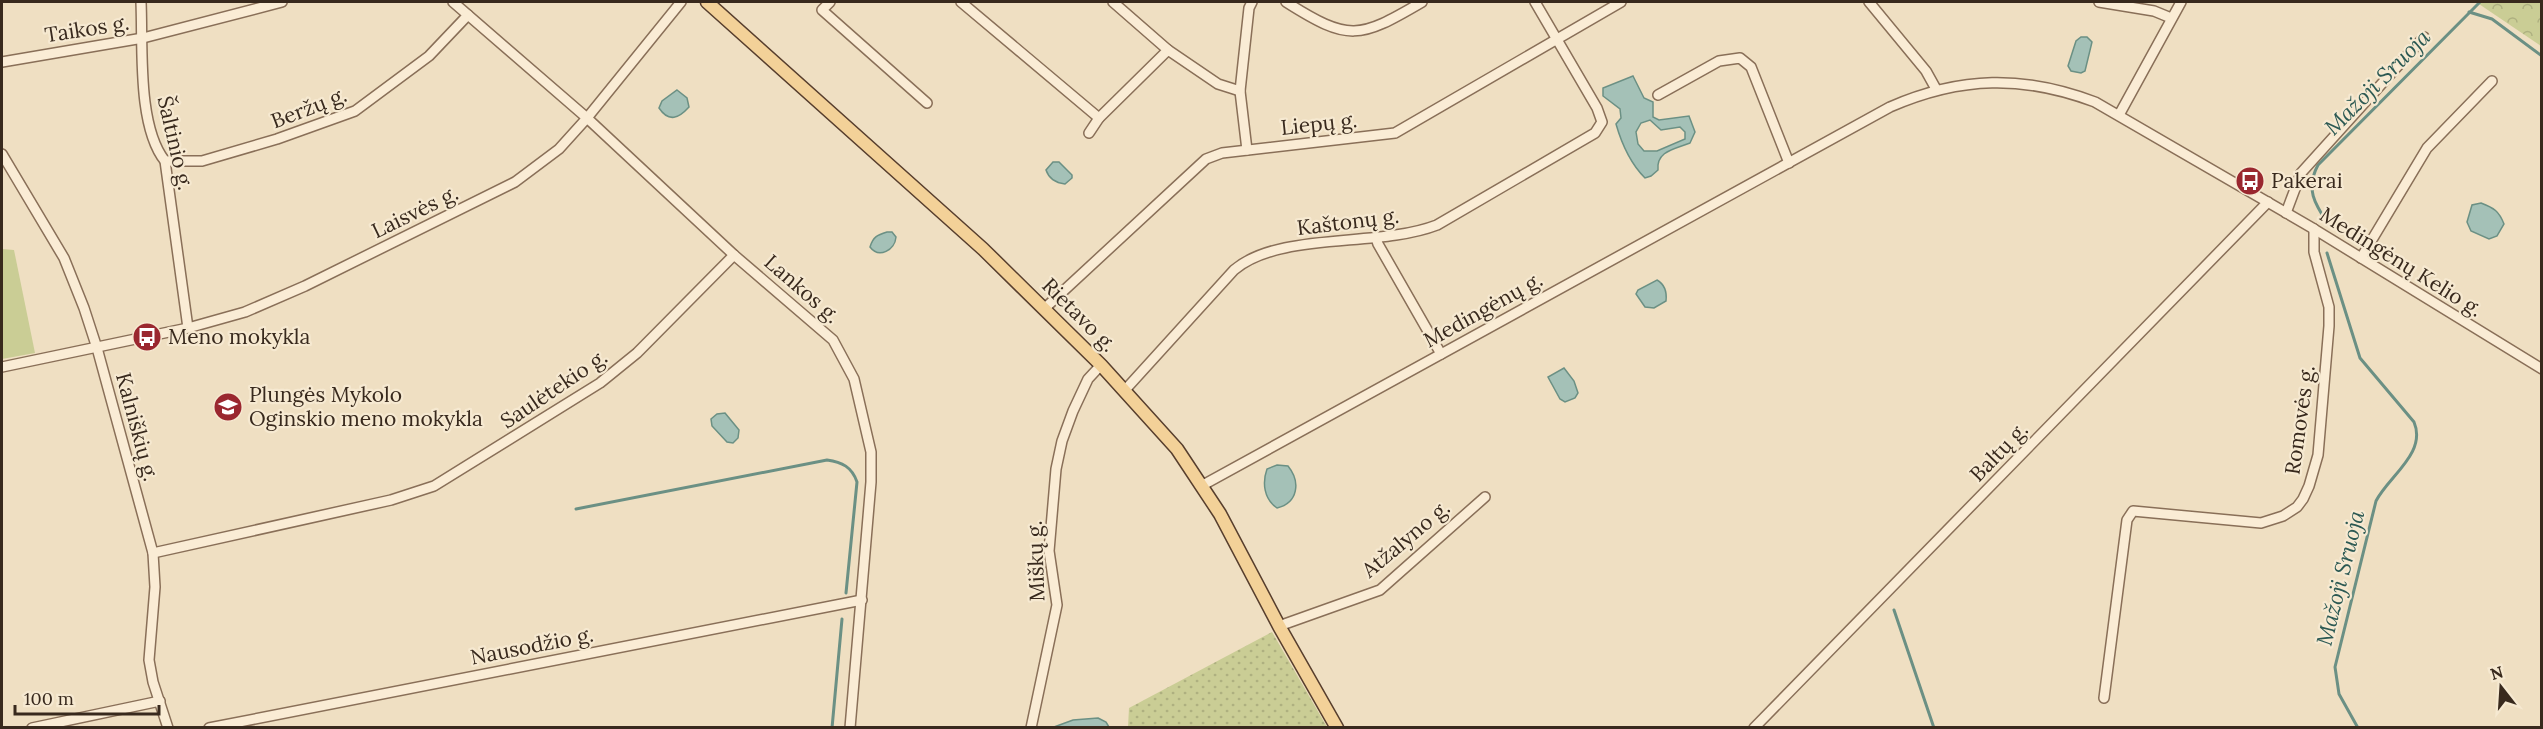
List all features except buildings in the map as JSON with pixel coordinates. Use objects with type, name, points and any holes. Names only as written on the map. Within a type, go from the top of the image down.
[{"type":"main road","name":"Rietavo g.","points":[[706,2],[983,249],[1101,364],[1177,449],[1203,485],[1337,728]]},
{"type":"street","name":"Šaltinio g.","points":[[141,2],[146,113],[152,138],[165,161],[189,328]]},
{"type":"street","name":"Taikos g.","points":[[2,62],[143,38],[282,2]]},
{"type":"street","name":"Lankos g.","points":[[453,2],[587,118],[734,255],[833,340],[854,379],[871,452],[871,482],[862,600],[849,728]]},
{"type":"street","name":"Laisvės g.","points":[[2,367],[189,328],[245,312],[279,299],[516,182],[559,149],[681,2]]},
{"type":"street","points":[[830,2],[822,10],[927,103]]},
{"type":"street","points":[[961,2],[1099,118]]},
{"type":"street","points":[[1113,2],[1168,50],[1218,84],[1240,91]]},
{"type":"street","points":[[1247,150],[1240,91],[1249,8],[1252,2]]},
{"type":"street","points":[[1286,2],[1329,27],[1354,31],[1381,26],[1422,2]]},
{"type":"street","points":[[1535,2],[1558,38]]},
{"type":"street","name":"Liepų g.","points":[[1045,308],[1206,159],[1222,153],[1395,133],[1621,2]]},
{"type":"street","points":[[1869,2],[1926,71],[1936,89]]},
{"type":"street","points":[[2099,2],[2154,11],[2171,18]]},
{"type":"street","points":[[2119,115],[2181,2]]},
{"type":"street","name":"Beržų g.","points":[[165,161],[202,161],[286,136],[355,111],[429,56],[468,15]]},
{"type":"street","name":"Kaštonų g.","points":[[1125,390],[1244,262],[1264,252],[1279,249],[1376,238],[1414,232],[1437,225],[1595,133],[1602,122],[1597,108],[1558,38]]},
{"type":"street","points":[[2286,213],[2301,173],[2424,38]]},
{"type":"street","points":[[1089,133],[1099,118],[1168,50]]},
{"type":"street","points":[[1658,95],[1719,61],[1740,58],[1751,67],[1786,165]]},
{"type":"street","points":[[2361,258],[2427,148],[2492,81]]},
{"type":"street","name":"Medingėnų Kelio g.","points":[[1786,165],[1890,107],[1936,89],[1981,82],[2034,85],[2075,95],[2119,115],[2314,229],[2541,369]]},
{"type":"street","name":"Kalniškių g.","points":[[2,154],[64,258],[97,348],[153,553],[155,587],[149,660],[168,728]]},
{"type":"street","name":"Medingėnų g.","points":[[1203,485],[1786,165]]},
{"type":"street","name":"Baltų g.","points":[[1754,728],[2268,202]]},
{"type":"street","name":"Romovės g.","points":[[2104,698],[2127,520],[2133,511],[2261,523],[2283,516],[2303,500],[2318,455],[2329,326],[2329,307],[2314,252],[2314,229]]},
{"type":"street","points":[[1376,238],[1441,354]]},
{"type":"street","name":"Saulėtekio g.","points":[[153,553],[391,500],[434,486],[531,428],[600,382],[637,353],[734,255]]},
{"type":"street","name":"Miškų g.","points":[[1031,728],[1057,605],[1049,551],[1056,469],[1062,441],[1073,411],[1088,379],[1101,364]]},
{"type":"street","name":"Atžalyno g.","points":[[1279,626],[1380,590],[1485,497]]},
{"type":"street","name":"Nausodžio g.","points":[[210,728],[862,600]]},
{"type":"street","points":[[32,728],[160,701]]},
{"type":"green space","points":[[2476,2],[2541,2],[2541,46]]},
{"type":"green space","points":[[2,249],[14,250],[35,353],[2,359]]},
{"type":"green space","points":[[1272,632],[1327,727],[1128,727],[1129,708]]},
{"type":"water","points":[[2081,37],[2087,37],[2092,42],[2085,71],[2081,73],[2071,71],[2068,66],[2076,41]]},
{"type":"water","points":[[1633,76],[1644,98],[1653,102],[1653,117],[1659,120],[1689,116],[1695,132],[1690,143],[1663,155],[1658,164],[1658,170],[1645,178],[1631,160],[1621,139],[1616,124],[1621,118],[1620,109],[1603,96],[1603,88]],"holes":[[[1650,120],[1661,130],[1680,127],[1685,132],[1685,139],[1657,151],[1644,151],[1638,144],[1636,132],[1641,123]]]},
{"type":"water","points":[[677,90],[687,98],[689,107],[678,116],[666,116],[659,108],[662,101]]},
{"type":"water","points":[[1053,162],[1059,162],[1072,175],[1072,178],[1065,184],[1054,180],[1047,173],[1046,170]]},
{"type":"water","points":[[2481,203],[2496,210],[2504,224],[2497,236],[2489,239],[2471,231],[2467,222],[2472,205]]},
{"type":"water","points":[[887,232],[892,232],[896,237],[893,246],[882,253],[874,251],[870,247],[874,239]]},
{"type":"water","points":[[1657,280],[1662,284],[1666,301],[1654,308],[1645,307],[1636,294],[1638,290]]},
{"type":"water","points":[[1564,368],[1574,381],[1578,393],[1575,398],[1565,402],[1560,399],[1548,377]]},
{"type":"water","points":[[725,413],[739,430],[738,438],[733,443],[727,442],[712,426],[711,419],[717,414]]},
{"type":"water","points":[[1277,465],[1288,466],[1296,485],[1289,502],[1277,508],[1269,500],[1265,480],[1267,469]]},
{"type":"water","points":[[1098,718],[1106,722],[1109,727],[1054,727],[1073,720]]},
{"type":"waterway","name":"Mažoji Sruoja","points":[[2328,224],[2313,196],[2312,182],[2318,165],[2480,2]]},
{"type":"waterway","points":[[2469,12],[2492,19],[2542,56]]},
{"type":"waterway","name":"Mažoji Sruoja","points":[[2327,253],[2360,358],[2414,422],[2417,433],[2415,444],[2405,464],[2376,501],[2335,667],[2339,694],[2358,728]]},
{"type":"waterway","points":[[576,509],[827,460],[837,462],[846,466],[857,482],[846,593]]},
{"type":"waterway","points":[[1894,610],[1934,728]]},
{"type":"waterway","points":[[832,728],[842,619]]},
{"type":"place","name":"Pakerai","points":[[2250,181]]},
{"type":"place","name":"Meno mokykla","points":[[147,337]]},
{"type":"place","name":"Plungės Mykolo Oginskio meno mokykla","points":[[228,407]]}]
